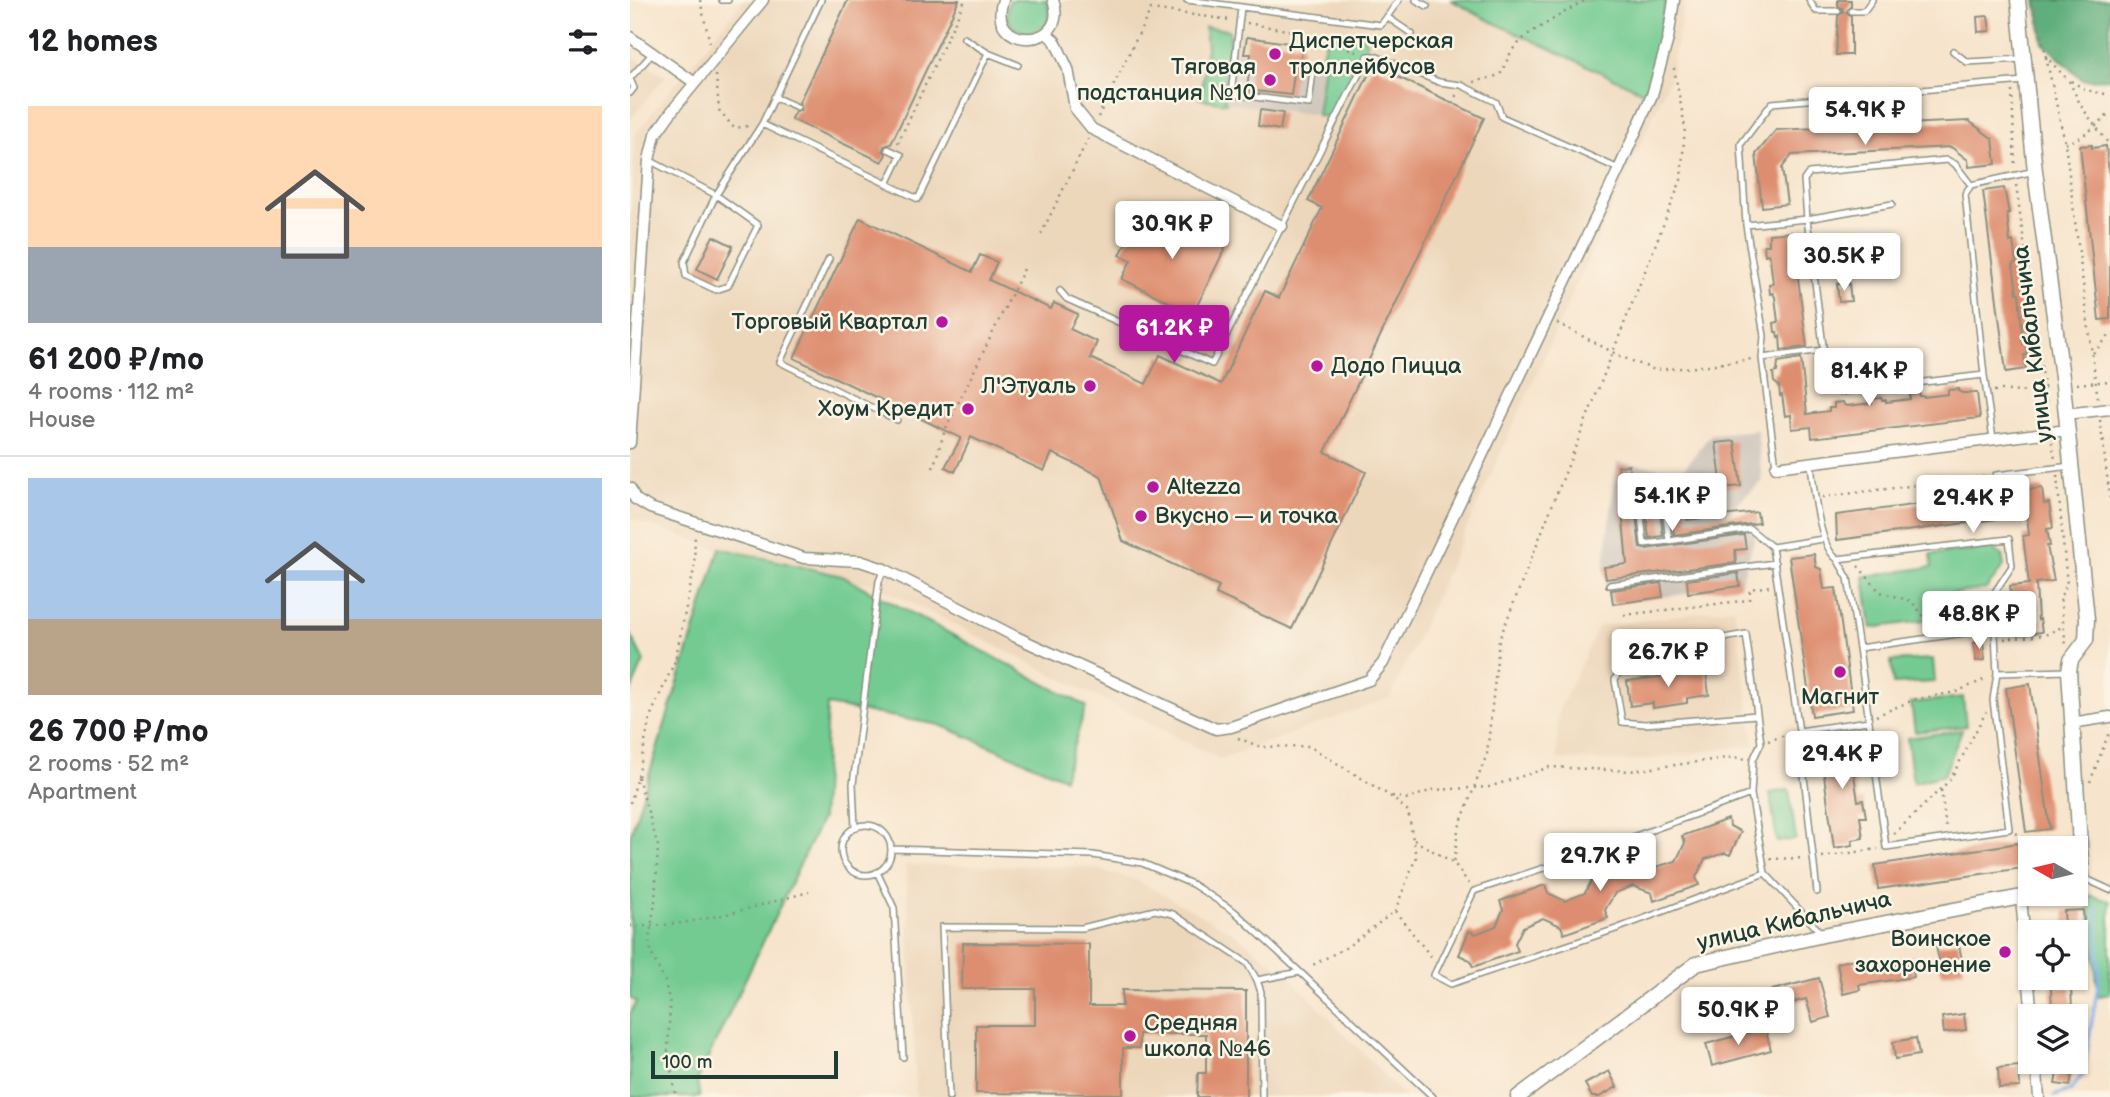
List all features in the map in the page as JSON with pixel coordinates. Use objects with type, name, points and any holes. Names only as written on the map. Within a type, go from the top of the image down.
[{"type":"street","points":[[630,443],[649,160],[655,135],[763,0]]},
{"type":"street","points":[[1001,1],[1001,17],[1007,30],[1026,39],[1040,37],[1054,21],[1053,0]]},
{"type":"street","points":[[630,488],[635,499],[650,508],[804,558],[860,561],[884,569],[1014,636],[1216,729],[1231,727],[1369,680],[1383,663],[1619,169],[1652,95],[1668,39],[1674,0]]},
{"type":"street","name":"улица Кибальчича","points":[[2018,0],[2024,59],[2019,81],[2035,171],[2067,430],[2064,467],[2087,619],[2086,640],[2070,666],[2078,836]]},
{"type":"street","points":[[1045,33],[1055,41],[1068,69],[1076,108],[1092,130],[1282,226]]},
{"type":"street","points":[[630,37],[695,83]]},
{"type":"street","points":[[2065,414],[2105,409]]},
{"type":"street","points":[[1776,467],[2067,430]]},
{"type":"street","points":[[2071,723],[2110,718]]},
{"type":"street","name":"улица Кибальчича","points":[[1518,1097],[1696,964],[1823,935],[2018,899]]},
{"type":"street","points":[[2022,906],[2031,1004]]},
{"type":"street","points":[[2037,1074],[2039,1097]]},
{"type":"lane","points":[[649,160],[716,195],[758,225],[729,286],[716,290],[686,276],[684,262],[716,195],[762,124],[821,0]]},
{"type":"lane","points":[[1187,0],[1381,25],[1399,0]]},
{"type":"lane","points":[[1416,0],[1427,6]]},
{"type":"lane","points":[[1809,0],[1816,10],[1838,12]]},
{"type":"lane","points":[[1851,12],[1864,11],[1872,0]]},
{"type":"lane","points":[[1241,8],[1231,94],[1309,104],[1313,71]]},
{"type":"lane","points":[[1387,17],[1412,34]]},
{"type":"lane","points":[[964,38],[988,53],[1018,65]]},
{"type":"lane","points":[[1953,51],[1967,62],[2024,59]]},
{"type":"lane","points":[[630,93],[634,88],[630,78],[653,53]]},
{"type":"lane","points":[[762,124],[918,199],[988,53]]},
{"type":"lane","points":[[1060,291],[1068,299],[1212,364],[1368,57],[1375,56],[1439,82],[1461,85],[1496,102],[1502,117],[1619,169]]},
{"type":"lane","points":[[1776,467],[1762,358],[1764,336],[1746,225],[1741,144],[1772,103],[2019,81]]},
{"type":"lane","points":[[774,97],[797,107]]},
{"type":"lane","points":[[887,184],[901,155],[891,150]]},
{"type":"lane","points":[[1971,185],[1955,164],[1947,160],[1809,173],[1804,180],[1828,385],[1839,392],[1984,375]]},
{"type":"lane","points":[[1993,439],[1965,194],[1971,185],[2035,171]]},
{"type":"lane","points":[[1746,225],[1807,219],[1892,204]]},
{"type":"lane","points":[[830,259],[780,362],[897,420]]},
{"type":"lane","points":[[1762,358],[1823,350]]},
{"type":"lane","points":[[1811,463],[1823,539],[1829,554],[1837,559],[1848,578],[1886,848],[2009,830],[1993,700],[1997,673],[1993,594],[2012,566],[2008,539],[1837,559]]},
{"type":"lane","points":[[1996,475],[2064,467]]},
{"type":"lane","points":[[1663,491],[1669,541]]},
{"type":"lane","points":[[1639,496],[1644,544],[1750,529],[1772,547],[1799,731],[1817,892]]},
{"type":"lane","points":[[1772,547],[1823,539]]},
{"type":"lane","points":[[1609,585],[1774,564]]},
{"type":"lane","points":[[855,828],[853,783],[879,581],[884,569]]},
{"type":"lane","points":[[1859,648],[1993,629]]},
{"type":"lane","points":[[1757,715],[1645,724],[1622,722],[1615,680],[1625,656],[1746,634],[1761,743],[1753,760],[1751,794],[1765,873],[1823,935]]},
{"type":"lane","points":[[1997,673],[2070,666]]},
{"type":"lane","points":[[1799,731],[1869,719]]},
{"type":"lane","points":[[1751,794],[1474,891],[1434,975],[1451,984],[1616,929],[1765,873]]},
{"type":"lane","points":[[868,825],[881,830],[889,842],[891,849],[887,862],[877,872],[857,873],[850,869],[842,858],[844,837],[855,828],[868,825]]},
{"type":"lane","points":[[891,849],[1093,855],[1142,863],[1192,884],[1234,911],[1433,1097]]},
{"type":"lane","points":[[877,872],[894,908],[902,1056]]},
{"type":"lane","points":[[2088,884],[2110,890]]},
{"type":"lane","points":[[949,1097],[942,928],[1082,928],[1155,910],[1172,914],[1247,963],[1258,980],[1261,992],[1262,1097]]},
{"type":"lane","points":[[1258,980],[1300,972]]},
{"type":"path","points":[[700,0],[714,60],[719,110],[734,128],[762,124]]},
{"type":"path","points":[[891,150],[965,0]]},
{"type":"path","points":[[1452,103],[1461,85],[1500,75],[1512,50],[1527,35],[1585,0]]},
{"type":"path","points":[[2035,0],[2065,144],[2092,354],[2105,409],[2103,441],[2110,499]]},
{"type":"path","points":[[1151,9],[1240,21],[1320,36],[1368,57]]},
{"type":"path","points":[[1454,863],[1458,830],[1487,754],[1499,640],[1681,180],[1685,127],[1668,39]]},
{"type":"path","points":[[2046,57],[2069,80],[2086,90],[2110,95]]},
{"type":"path","points":[[2069,80],[2081,106],[2110,146]]},
{"type":"path","points":[[2019,81],[2015,177],[2051,432],[2064,467],[2067,584],[2060,597],[2070,666]]},
{"type":"path","points":[[2065,144],[2080,139],[2110,113]]},
{"type":"path","points":[[933,468],[945,430],[1025,267]]},
{"type":"path","points":[[1547,318],[1655,370],[1762,358]]},
{"type":"path","points":[[2092,354],[2110,335]]},
{"type":"path","points":[[1987,392],[2018,392],[2045,388]]},
{"type":"path","points":[[2103,441],[2110,440]]},
{"type":"path","points":[[1817,502],[1823,496],[1996,475]]},
{"type":"path","points":[[630,803],[650,717],[675,661],[694,569],[695,523]]},
{"type":"path","points":[[1852,558],[1880,592],[1911,601],[1927,620],[1955,634]]},
{"type":"path","points":[[1624,615],[1749,600],[1750,589],[1778,585]]},
{"type":"path","points":[[2004,639],[2045,635],[2063,626]]},
{"type":"path","points":[[1869,719],[1913,700],[1956,692],[1997,673]]},
{"type":"path","points":[[1764,859],[1813,858],[1886,848],[1894,834],[1950,780],[1993,700]]},
{"type":"path","points":[[2077,803],[2088,787],[2110,730]]},
{"type":"path","points":[[1761,743],[1799,731]]},
{"type":"path","points":[[1238,738],[1261,747],[1309,746],[1390,796],[1408,811],[1416,857],[1395,911],[1347,947],[1300,972]]},
{"type":"path","points":[[1390,796],[1408,799],[1432,790],[1474,789],[1550,767],[1630,771],[1734,757],[1753,760]]},
{"type":"path","points":[[638,777],[658,846],[655,902],[650,927],[652,955],[665,982],[670,1004],[668,1051],[676,1097]]},
{"type":"path","points":[[1941,789],[1947,839]]},
{"type":"path","points":[[2009,830],[2019,836]]},
{"type":"path","points":[[1413,840],[1454,863],[1474,891]]},
{"type":"path","points":[[630,926],[688,923],[809,892]]},
{"type":"path","points":[[1395,911],[1438,967]]},
{"type":"shaded area","points":[[744,0],[1685,0],[1670,78],[1390,698],[1220,759],[872,583],[806,580],[630,518],[630,211],[636,133]]},
{"type":"shaded area","points":[[1207,48],[1324,64],[1317,115],[1200,99]]},
{"type":"shaded area","points":[[630,55],[665,76],[630,120]]},
{"type":"shaded area","points":[[1757,430],[1762,482],[1723,515],[1757,512],[1759,523],[1740,586],[1613,604],[1607,594],[1604,567],[1617,462],[1682,471],[1711,434]]},
{"type":"shaded area","points":[[1734,608],[1754,745],[1633,761],[1557,759],[1558,712],[1599,626]]},
{"type":"shaded area","name":"Средняя школа №46","points":[[906,865],[1088,867],[1136,880],[1234,933],[1288,975],[1405,1097],[916,1097]]},
{"type":"green space","points":[[1010,0],[1046,0],[1049,14],[1046,23],[1038,30],[1019,30],[1011,24],[1007,14]]},
{"type":"green space","points":[[1451,0],[1666,0],[1652,73],[1645,93],[1482,17]]},
{"type":"green space","points":[[2036,0],[2110,0],[2110,79],[2083,80],[2043,43]]},
{"type":"green space","points":[[1205,27],[1229,30],[1230,52],[1222,90],[1226,103],[1200,99],[1207,48]]},
{"type":"green space","points":[[1338,33],[1363,36],[1367,44],[1366,50],[1318,148],[1315,146],[1329,118],[1317,115],[1324,64],[1320,63],[1326,39]]},
{"type":"green space","points":[[720,548],[842,576],[1086,706],[1064,778],[940,725],[827,705],[822,818],[697,1081],[700,1097],[630,1097],[630,1014],[636,1002],[630,998],[630,836]]},
{"type":"green space","points":[[1992,549],[2002,555],[2004,566],[1986,589],[1936,596],[1939,619],[1871,628],[1864,576],[1932,567],[1931,554]]},
{"type":"green space","points":[[630,633],[644,661],[630,693]]},
{"type":"green space","points":[[1933,659],[1935,682],[1893,684],[1891,661]]},
{"type":"green space","points":[[1963,697],[1966,726],[1915,732],[1911,703]]},
{"type":"green space","points":[[1962,730],[1944,775],[1913,783],[1907,738]]},
{"type":"green space","points":[[1789,790],[1796,839],[1777,842],[1770,793]]},
{"type":"green space","points":[[2088,895],[2110,901],[2110,994],[2098,996]]},
{"type":"building","points":[[848,0],[959,0],[891,144],[884,146],[886,154],[882,162],[791,119],[795,112],[801,110],[799,102]]},
{"type":"building","points":[[1838,0],[1851,0],[1851,6],[1846,12],[1851,16],[1851,55],[1836,55],[1838,16],[1843,12],[1838,6]]},
{"type":"building","points":[[1988,16],[1990,31],[1978,32],[1977,17]]},
{"type":"building","points":[[1247,37],[1303,45],[1300,61],[1296,60],[1291,95],[1247,90],[1251,54],[1244,54]]},
{"type":"building","name":"Торговый Квартал","points":[[1373,65],[1484,118],[1325,452],[1366,472],[1292,629],[1216,594],[1219,586],[1123,541],[1101,476],[1052,453],[1044,471],[971,437],[955,472],[945,467],[961,438],[794,358],[860,218],[972,272],[980,255],[997,262],[989,280],[1051,309],[1054,303],[1078,314],[1070,329],[1097,342],[1090,358],[1146,384],[1160,355],[1221,384],[1265,291],[1279,298],[1322,208],[1308,201]]},
{"type":"building","points":[[1260,110],[1283,113],[1280,130],[1258,126]]},
{"type":"building","points":[[1969,121],[1993,139],[1996,164],[1969,167],[1968,160],[1951,147],[1792,155],[1782,168],[1787,204],[1762,207],[1756,154],[1776,130]]},
{"type":"building","points":[[2092,145],[2092,148],[2106,146],[2110,183],[2110,319],[2099,320],[2080,146]]},
{"type":"building","points":[[2004,188],[2009,213],[2010,242],[2013,241],[2016,263],[2013,264],[2019,293],[2023,344],[2026,344],[2027,355],[2024,355],[2026,369],[2006,372],[1983,191]]},
{"type":"building","points":[[1142,211],[1194,237],[1200,224],[1230,238],[1193,314],[1122,279],[1131,260],[1120,255]]},
{"type":"building","points":[[1792,232],[1807,347],[1781,350],[1780,336],[1775,332],[1774,323],[1778,322],[1775,297],[1773,293],[1770,294],[1769,284],[1773,283],[1770,259],[1768,254],[1765,255],[1764,245],[1769,245],[1769,234]]},
{"type":"building","points":[[713,236],[733,246],[717,279],[697,269]]},
{"type":"building","points":[[1849,283],[1851,301],[1839,302],[1837,284]]},
{"type":"building","points":[[1801,358],[1807,414],[1829,411],[1829,408],[1834,408],[1834,403],[1843,402],[1848,406],[1872,403],[1872,399],[1881,398],[1886,402],[1910,399],[1910,395],[1919,393],[1924,397],[1948,394],[1948,390],[1958,389],[1962,393],[1977,393],[1980,418],[1812,438],[1811,427],[1792,429],[1791,415],[1785,416],[1782,395],[1780,396],[1779,386],[1774,382],[1773,373],[1777,372],[1778,362]]},
{"type":"building","points":[[1881,361],[1882,373],[1864,375],[1862,364]]},
{"type":"building","points":[[1735,441],[1741,486],[1722,488],[1716,443]]},
{"type":"building","points":[[1629,465],[1631,483],[1655,480],[1656,486],[1683,483],[1687,520],[1757,512],[1759,523],[1674,535],[1668,490],[1662,486],[1658,492],[1663,536],[1649,538],[1644,495],[1638,491],[1634,497],[1640,548],[1744,535],[1746,549],[1735,550],[1736,563],[1606,579],[1604,567],[1627,564],[1618,466]]},
{"type":"building","points":[[2042,488],[2044,504],[2049,503],[2053,528],[2047,529],[2050,546],[2047,546],[2054,581],[2036,583],[2038,620],[2040,619],[2042,632],[2017,635],[2010,586],[2029,584],[2023,536],[2029,535],[2027,515],[1837,540],[1836,515]]},
{"type":"building","points":[[1814,554],[1816,567],[1821,569],[1824,589],[1836,588],[1853,710],[1812,716],[1789,557]]},
{"type":"building","points":[[1738,573],[1740,586],[1688,593],[1687,580]]},
{"type":"building","points":[[1661,583],[1663,597],[1613,604],[1611,590]]},
{"type":"building","points":[[1983,642],[1985,660],[1976,661],[1973,643]]},
{"type":"building","points":[[1706,671],[1709,695],[1687,698],[1687,703],[1653,708],[1653,703],[1630,706],[1627,681]]},
{"type":"building","points":[[2030,684],[2050,829],[2026,832],[2006,688]]},
{"type":"building","points":[[1839,736],[1839,740],[1849,739],[1852,761],[1857,760],[1859,774],[1854,775],[1858,801],[1863,800],[1866,817],[1860,817],[1863,838],[1852,840],[1853,845],[1834,848],[1819,739]]},
{"type":"building","points":[[1728,819],[1730,826],[1741,832],[1730,855],[1725,853],[1705,859],[1696,877],[1699,885],[1654,901],[1652,893],[1633,886],[1615,893],[1605,910],[1608,918],[1564,934],[1561,926],[1543,918],[1523,927],[1515,943],[1518,951],[1473,967],[1470,960],[1459,955],[1469,931],[1476,934],[1496,926],[1503,910],[1500,901],[1545,885],[1548,893],[1565,901],[1585,893],[1594,876],[1591,869],[1636,852],[1639,860],[1656,867],[1676,861],[1685,843],[1682,836]]},
{"type":"building","points":[[2018,843],[2018,869],[1878,889],[1875,865]]},
{"type":"building","points":[[2083,910],[2084,920],[2065,920],[2064,911]]},
{"type":"building","points":[[1958,941],[1964,969],[1942,974],[1936,946]]},
{"type":"building","points":[[963,943],[1089,944],[1089,1006],[1122,1006],[1122,990],[1246,991],[1246,1097],[1197,1097],[1198,1073],[1206,1073],[1206,1034],[1139,1034],[1139,1048],[1123,1048],[1123,1094],[976,1093],[976,1025],[1035,1025],[1035,989],[962,989]]},
{"type":"building","points":[[1911,958],[1914,977],[1859,985],[1860,990],[1843,994],[1837,963],[1854,959],[1855,966]]},
{"type":"building","points":[[1819,978],[1830,1017],[1813,1022],[1806,999],[1776,1007],[1772,990]]},
{"type":"building","points":[[2051,990],[2071,990],[2072,1004],[2052,1004]]},
{"type":"building","points":[[1964,1014],[1966,1030],[1944,1033],[1942,1017]]},
{"type":"building","points":[[1765,1028],[1771,1050],[1712,1066],[1706,1044]]},
{"type":"building","points":[[1916,1038],[1919,1055],[1895,1059],[1893,1042]]},
{"type":"building","points":[[2018,1066],[2020,1087],[1999,1088],[1998,1068]]},
{"type":"building","points":[[1609,1071],[1617,1087],[1599,1097],[1592,1097],[1585,1084]]},
{"type":"building","points":[[2057,1074],[2072,1074],[2070,1086],[2055,1084]]},
{"type":"waterway","points":[[2054,1096],[2071,1090],[2083,1074],[2099,979],[2097,906]]},
{"type":"place","name":"Диспетчерская троллейбусов","points":[[1275,54]]},
{"type":"place","name":"Тяговая подстанция №10","points":[[1270,80]]},
{"type":"place","name":"Торговый Квартал","points":[[942,322]]},
{"type":"place","name":"Додо Пицца","points":[[1317,366]]},
{"type":"place","name":"Л'Этуаль","points":[[1090,386]]},
{"type":"place","name":"Хоум Кредит","points":[[968,409]]},
{"type":"place","name":"Altezza","points":[[1153,487]]},
{"type":"place","name":"Вкусно — и точка","points":[[1141,516]]},
{"type":"place","name":"Магнит","points":[[1840,672]]},
{"type":"place","name":"Воинское захоронение","points":[[2005,952]]},
{"type":"place","name":"Средняя школа №46","points":[[1130,1036]]}]
